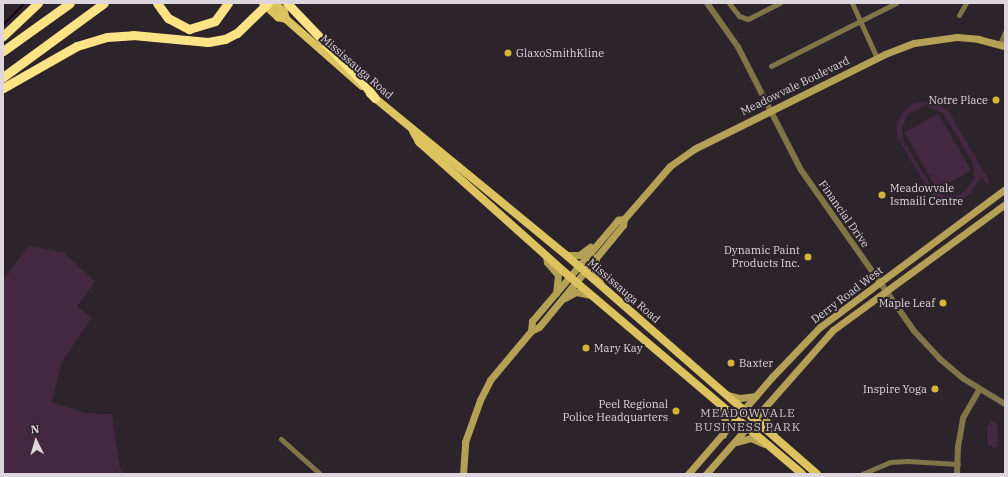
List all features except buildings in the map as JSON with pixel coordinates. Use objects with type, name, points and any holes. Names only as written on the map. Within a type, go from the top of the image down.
[{"type":"highway","points":[[3,36],[38,3]]},
{"type":"highway","points":[[3,51],[70,3]]},
{"type":"highway","points":[[3,77],[104,3]]},
{"type":"highway","points":[[157,3],[168,18],[189,28],[215,21],[228,3]]},
{"type":"highway","points":[[288,3],[360,79],[375,98]]},
{"type":"highway","points":[[3,88],[78,46],[107,37],[133,35],[208,42],[226,39],[237,34],[268,4]]},
{"type":"main road","name":"Mississauga Road","points":[[268,4],[278,17],[286,20],[413,131],[424,136],[566,255],[817,474]]},
{"type":"main road","name":"Meadowvale Boulevard","points":[[531,331],[532,321],[556,293],[596,256],[623,225],[624,219],[670,166],[696,148],[877,58],[914,43],[937,38],[968,38],[1002,45]]},
{"type":"main road","name":"Mississauga Road","points":[[413,131],[419,142],[572,279],[802,474]]},
{"type":"main road","name":"Derry Road West","points":[[688,474],[820,328],[1005,189]]},
{"type":"main road","name":"Derry Road West","points":[[706,474],[767,407],[833,330],[1005,204]]},
{"type":"main road","name":"Meadowvale Boulevard","points":[[581,269],[599,242],[618,220],[624,219]]},
{"type":"main road","points":[[566,255],[580,255],[599,242]]},
{"type":"main road","points":[[546,256],[547,262],[558,275],[556,293]]},
{"type":"main road","points":[[596,256],[595,270],[602,286]]},
{"type":"main road","name":"Meadowvale Boulevard","points":[[463,474],[465,442],[480,400],[490,380],[531,331],[539,327],[558,302],[572,279]]},
{"type":"main road","points":[[558,302],[573,292],[591,295]]},
{"type":"main road","points":[[727,395],[740,398],[757,396]]},
{"type":"main road","points":[[721,405],[725,421],[724,435]]},
{"type":"main road","points":[[767,407],[766,420],[774,436]]},
{"type":"main road","points":[[734,443],[751,438],[772,448]]},
{"type":"street","name":"Financial Drive","points":[[707,3],[738,47],[801,170],[886,292],[923,341],[940,359],[979,390],[1005,404]]},
{"type":"street","points":[[729,3],[739,16],[748,19],[780,3]]},
{"type":"street","points":[[852,3],[877,58]]},
{"type":"street","points":[[771,66],[861,22],[896,3]]},
{"type":"street","points":[[959,15],[966,3]]},
{"type":"street","points":[[1002,45],[1005,32]]},
{"type":"street","points":[[957,474],[958,447],[963,418],[979,390]]},
{"type":"street","points":[[281,439],[320,474]]},
{"type":"street","points":[[862,474],[890,462],[958,464]]},
{"type":"shaded area","points":[[928,101],[947,109],[990,182],[986,184],[982,178],[979,180],[971,193],[959,200],[945,201],[931,194],[897,137],[897,123],[904,111],[914,103]],"holes":[[[925,106],[943,113],[973,163],[974,179],[966,190],[959,195],[945,196],[933,189],[903,140],[902,127],[908,114]]]},
{"type":"shaded area","points":[[938,113],[971,170],[937,190],[904,132]]},
{"type":"shaded area","points":[[29,246],[63,252],[95,281],[77,307],[92,317],[62,362],[52,402],[85,413],[112,414],[120,469],[126,474],[3,474],[3,280]]},
{"type":"shaded area","points":[[991,421],[997,423],[998,445],[995,449],[988,444],[987,427]]},
{"type":"waterway","points":[[3,25],[25,3]]},
{"type":"place","name":"GlaxoSmithKline","points":[[508,53]]},
{"type":"place","name":"Notre Place","points":[[996,100]]},
{"type":"place","name":"Meadowvale Ismaili Centre","points":[[882,195]]},
{"type":"place","name":"Dynamic Paint Products Inc.","points":[[808,257]]},
{"type":"place","name":"Maple Leaf","points":[[943,303]]},
{"type":"place","name":"Mary Kay","points":[[586,348]]},
{"type":"place","name":"Baxter","points":[[731,363]]},
{"type":"place","name":"Inspire Yoga","points":[[935,389]]},
{"type":"place","name":"Peel Regional Police Headquarters","points":[[676,411]]},
{"type":"district","name":"MEADOWVALE BUSINESS PARK","points":[[748,420]]}]
